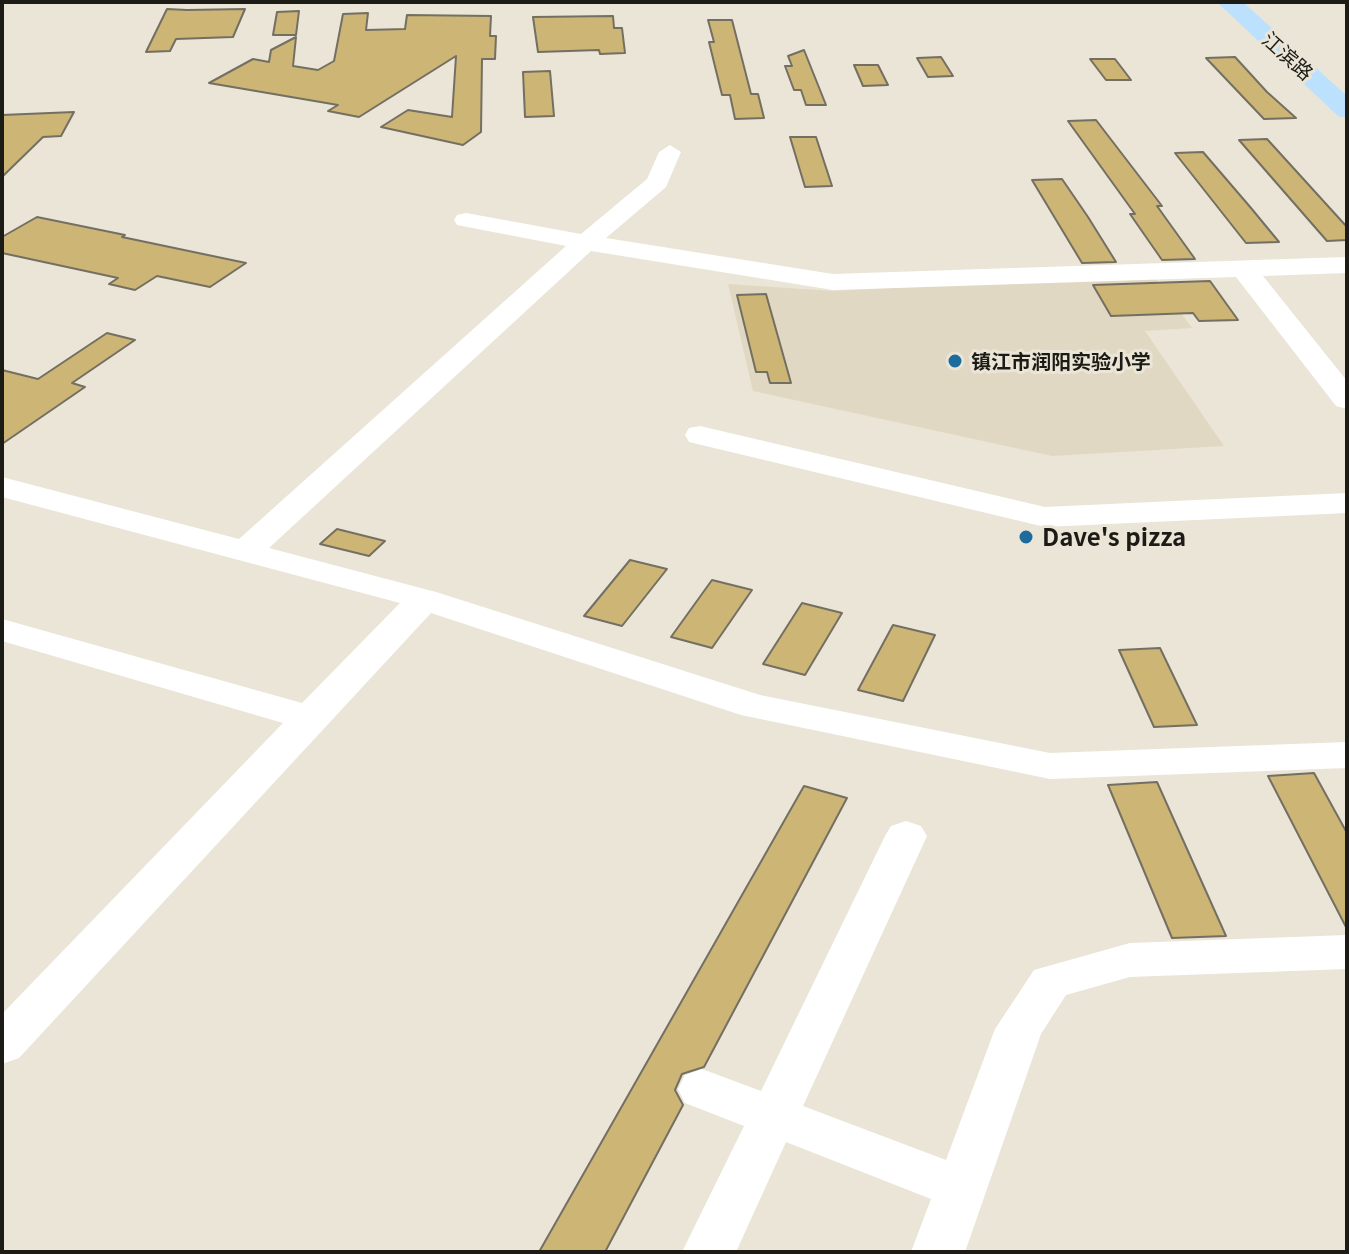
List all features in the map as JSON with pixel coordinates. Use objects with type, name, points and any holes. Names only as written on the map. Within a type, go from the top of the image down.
[{"type":"main road","name":"江滨路","points":[[1229,2],[1347,110]]},
{"type":"main road","name":"江滨路","points":[[1244,2],[1347,96]]},
{"type":"street","points":[[247,550],[586,242],[658,182],[670,152]]},
{"type":"street","points":[[466,220],[710,265],[833,282],[1347,265]]},
{"type":"street","points":[[1242,267],[1347,400]]},
{"type":"street","points":[[700,435],[1045,517],[1347,503]]},
{"type":"street","points":[[2,487],[424,599],[754,706],[1050,766],[1229,762],[1347,755]]},
{"type":"street","points":[[2,1045],[424,599]]},
{"type":"street","points":[[2,630],[310,718]]},
{"type":"street","points":[[709,1252],[906,836]]},
{"type":"street","points":[[938,1252],[1019,1029],[1050,982],[1130,960],[1347,952]]},
{"type":"street","points":[[702,1089],[962,1188]]},
{"type":"shaded area","name":"镇江市润阳实验小学","points":[[1153,275],[1192,328],[1145,331],[1224,446],[1052,456],[753,391],[728,284],[833,291]]},
{"type":"building","points":[[167,9],[245,9],[233,37],[176,39],[170,51],[146,52]]},
{"type":"building","points":[[299,11],[296,35],[273,35],[277,12]]},
{"type":"building","points":[[368,13],[366,30],[405,29],[407,15],[491,16],[490,36],[496,36],[495,59],[482,59],[481,132],[463,145],[381,127],[408,110],[452,117],[456,56],[359,117],[328,111],[338,105],[209,83],[253,59],[269,62],[271,50],[296,37],[293,66],[318,70],[334,61],[343,14]]},
{"type":"building","points":[[613,16],[614,28],[622,28],[625,53],[600,54],[599,50],[538,52],[533,17]]},
{"type":"building","points":[[708,20],[732,20],[751,94],[758,94],[764,118],[735,119],[730,95],[722,95],[709,42],[714,42]]},
{"type":"building","points":[[804,50],[826,105],[806,105],[801,90],[794,90],[785,66],[792,66],[788,56]]},
{"type":"building","points":[[941,57],[953,76],[928,77],[917,58]]},
{"type":"building","points":[[1235,57],[1296,118],[1264,119],[1206,58]]},
{"type":"building","points":[[1090,59],[1115,59],[1131,80],[1106,80]]},
{"type":"building","points":[[854,65],[878,65],[888,85],[863,86]]},
{"type":"building","points":[[550,71],[554,116],[525,117],[523,72]]},
{"type":"building","points":[[74,112],[61,136],[43,137],[2,177],[2,115]]},
{"type":"building","points":[[1096,120],[1162,206],[1157,206],[1195,259],[1162,260],[1130,214],[1135,214],[1068,121]]},
{"type":"building","points":[[790,137],[816,137],[832,186],[805,187]]},
{"type":"building","points":[[1267,139],[1347,227],[1347,240],[1327,241],[1239,140]]},
{"type":"building","points":[[1203,152],[1279,242],[1246,243],[1175,153]]},
{"type":"building","points":[[1062,179],[1116,262],[1082,263],[1032,180]]},
{"type":"building","points":[[37,217],[246,263],[210,287],[157,276],[135,290],[109,284],[118,278],[2,253],[2,237]]},
{"type":"building","points":[[1210,281],[1238,320],[1199,321],[1193,313],[1111,316],[1093,285]]},
{"type":"building","points":[[766,294],[791,383],[770,383],[767,372],[756,372],[737,295]]},
{"type":"building","points":[[107,333],[135,340],[72,383],[85,387],[2,444],[2,370],[38,379]]},
{"type":"building","points":[[337,529],[385,541],[369,556],[320,544]]},
{"type":"building","points":[[630,560],[667,569],[622,626],[584,616]]},
{"type":"building","points":[[712,580],[752,590],[712,648],[671,637]]},
{"type":"building","points":[[802,603],[842,613],[805,675],[763,664]]},
{"type":"building","points":[[893,625],[935,635],[903,701],[858,690]]},
{"type":"building","points":[[1160,648],[1197,725],[1154,727],[1119,650]]},
{"type":"building","points":[[1314,773],[1347,833],[1347,929],[1268,776]]},
{"type":"building","points":[[1157,782],[1226,936],[1172,938],[1108,785]]},
{"type":"building","points":[[804,786],[847,798],[704,1067],[682,1074],[675,1090],[683,1105],[605,1252],[539,1252]]},
{"type":"place","name":"镇江市润阳实验小学","points":[[955,361]]},
{"type":"place","name":"Dave's pizza","points":[[1026,537]]}]
